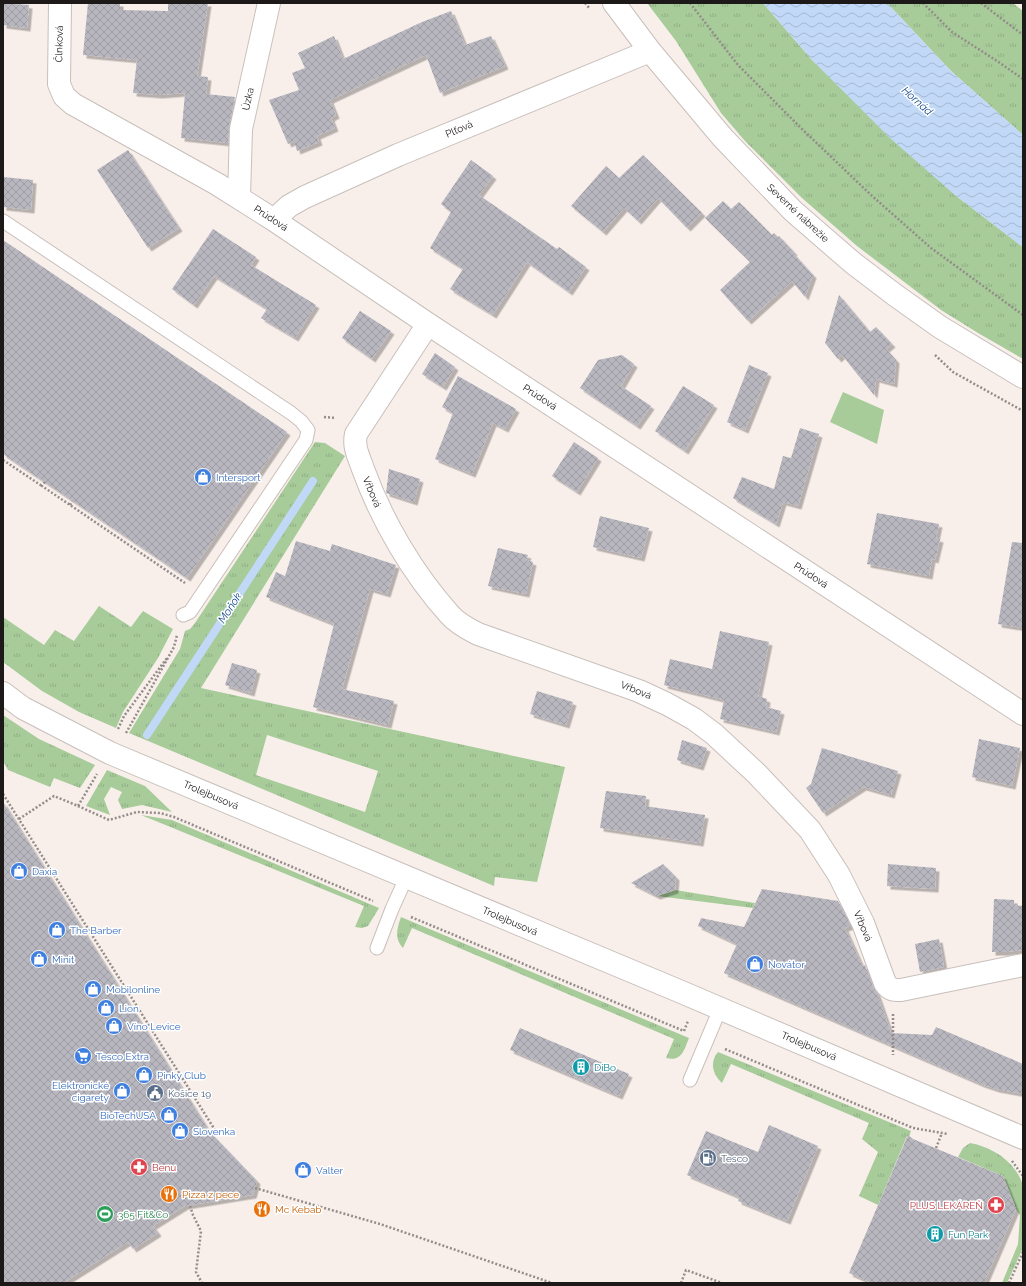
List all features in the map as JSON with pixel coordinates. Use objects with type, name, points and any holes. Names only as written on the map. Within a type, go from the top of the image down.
[{"type":"street","name":"Člnková","points":[[59,84],[60,3]]},
{"type":"street","name":"Úzka","points":[[239,197],[241,129],[268,3]]},
{"type":"street","name":"Severné nábrežie","points":[[614,3],[650,51],[723,138],[793,211],[852,263],[895,295],[940,327],[1023,377]]},
{"type":"street","name":"Plťová","points":[[274,220],[289,206],[305,197],[398,155],[650,51]]},
{"type":"street","name":"Prúdová","points":[[59,84],[64,96],[73,104],[239,197],[428,324],[1023,714]]},
{"type":"street","name":"Vŕbová","points":[[428,324],[356,434],[355,446],[375,500],[385,521],[413,566],[451,616],[463,626],[478,634],[633,689],[667,704],[694,719],[714,734],[757,774],[810,830],[839,875],[863,923],[885,983],[893,990]]},
{"type":"street","name":"Trolejbusová","points":[[3,693],[23,708],[110,752],[1023,1138]]},
{"type":"street","points":[[893,990],[901,990],[1023,965]]},
{"type":"lane","points":[[3,221],[291,413],[301,420],[308,430],[306,440],[302,447],[190,612],[183,615]]},
{"type":"lane","points":[[377,948],[406,878]]},
{"type":"lane","points":[[690,1080],[720,1009]]},
{"type":"path","points":[[690,3],[738,65],[871,195],[931,248],[1023,315]]},
{"type":"path","points":[[922,3],[952,32],[1023,79]]},
{"type":"path","points":[[981,3],[1023,35]]},
{"type":"path","points":[[3,460],[189,585],[183,615],[174,647],[124,735]]},
{"type":"path","points":[[42,486],[45,482]]},
{"type":"path","points":[[70,505],[72,500]]},
{"type":"path","points":[[140,552],[143,548]]},
{"type":"path","points":[[116,732],[124,716],[174,647]]},
{"type":"path","points":[[3,794],[4,800],[211,1123],[215,1130],[213,1134]]},
{"type":"path","points":[[893,990],[894,1058]]},
{"type":"path","points":[[707,1041],[914,1128],[949,1135]]},
{"type":"path","points":[[936,1148],[942,1133]]},
{"type":"path","points":[[255,1188],[380,1224],[552,1283]]},
{"type":"path","points":[[190,1206],[192,1215],[201,1231],[196,1272],[202,1283]]},
{"type":"path","points":[[1009,1283],[1023,1252]]},
{"type":"path","points":[[681,1283],[686,1270],[722,1283]]},
{"type":"green space","points":[[647,3],[763,3],[812,60],[955,195],[1023,247],[1023,359],[941,310],[857,246],[802,198],[745,141],[721,113],[676,41]]},
{"type":"green space","points":[[887,3],[1013,3],[1023,11],[1023,135],[951,71]]},
{"type":"green space","points":[[843,392],[884,410],[877,444],[830,422]]},
{"type":"green space","points":[[315,442],[325,443],[345,456],[201,688],[565,767],[537,882],[495,877],[494,886],[129,733],[180,649],[185,631],[190,629]],"holes":[[[267,735],[378,771],[365,812],[256,775]]]},
{"type":"green space","points":[[99,606],[131,627],[143,611],[173,629],[158,658],[123,712],[116,728],[79,712],[42,691],[3,662],[3,617],[44,645],[55,630],[74,641]]},
{"type":"green space","points":[[3,715],[39,739],[95,765],[80,788],[54,778],[50,787],[8,770],[3,761]]},
{"type":"green space","points":[[107,770],[145,786],[172,812],[142,805],[122,809],[118,800],[122,792],[111,787],[104,799],[110,815],[86,806]]},
{"type":"green space","points":[[141,815],[172,820],[379,908],[368,926],[362,928],[355,927],[364,906]]},
{"type":"green space","points":[[675,890],[755,903],[753,908],[657,896]]},
{"type":"green space","points":[[401,917],[689,1038],[684,1051],[679,1057],[671,1059],[666,1058],[674,1039],[412,928],[403,948],[397,937]]},
{"type":"green space","points":[[718,1052],[911,1131],[909,1137],[907,1136],[878,1205],[859,1196],[878,1152],[862,1139],[869,1123],[731,1064],[722,1083],[716,1076],[713,1068],[715,1056]]},
{"type":"green space","points":[[970,1143],[987,1148],[1003,1157],[1015,1170],[1023,1186],[1023,1248],[1007,1283],[1002,1283],[1018,1244],[1020,1215],[1016,1209],[1003,1176],[958,1157],[963,1148]]},
{"type":"water","name":"Hornád","points":[[763,3],[887,3],[951,71],[1023,135],[1023,247],[955,195],[891,139],[812,60]]},
{"type":"building","points":[[3,3],[29,5],[27,28],[3,25]]},
{"type":"building","points":[[88,3],[120,3],[120,10],[168,11],[168,3],[208,3],[197,76],[208,77],[206,94],[235,97],[229,126],[228,143],[181,138],[185,93],[159,95],[133,93],[137,60],[83,55]]},
{"type":"building","points":[[451,11],[465,45],[491,36],[505,66],[440,93],[426,55],[330,100],[336,115],[331,118],[335,128],[317,136],[319,142],[297,151],[294,141],[288,144],[269,100],[299,90],[292,73],[305,68],[298,53],[334,36],[343,59],[422,22]]},
{"type":"building","points":[[128,150],[179,228],[148,248],[97,170]]},
{"type":"building","points":[[643,155],[702,213],[687,228],[658,198],[638,221],[624,208],[603,232],[571,206],[606,166],[619,178]]},
{"type":"building","points":[[471,160],[493,176],[479,195],[557,249],[559,247],[586,267],[569,292],[527,262],[493,315],[450,289],[463,269],[430,248],[451,212],[441,204]]},
{"type":"building","points":[[3,177],[33,180],[31,210],[3,207]]},
{"type":"building","points":[[723,201],[731,209],[739,202],[772,235],[774,233],[778,237],[779,236],[794,252],[793,253],[813,275],[805,297],[792,281],[748,321],[720,290],[750,262],[705,218]]},
{"type":"building","points":[[213,229],[256,257],[251,265],[316,305],[295,338],[261,318],[267,309],[214,276],[194,305],[172,289]]},
{"type":"building","points":[[3,240],[287,432],[187,578],[3,454]]},
{"type":"building","points":[[839,295],[870,332],[876,327],[892,344],[886,349],[896,360],[894,384],[876,379],[874,395],[842,355],[838,359],[825,343]]},
{"type":"building","points":[[360,311],[391,331],[372,359],[342,338]]},
{"type":"building","points":[[435,353],[455,367],[443,387],[422,374]]},
{"type":"building","points":[[622,355],[634,364],[621,386],[651,406],[637,426],[580,388],[598,360]]},
{"type":"building","points":[[749,365],[768,373],[745,430],[727,422]]},
{"type":"building","points":[[458,376],[516,409],[505,429],[493,423],[472,474],[435,459],[453,413],[442,407]]},
{"type":"building","points":[[683,386],[714,405],[685,451],[655,431]]},
{"type":"building","points":[[800,428],[819,434],[798,506],[783,502],[776,524],[733,498],[742,477],[774,489],[783,456],[791,458]]},
{"type":"building","points":[[574,442],[598,458],[577,492],[552,476]]},
{"type":"building","points":[[389,469],[420,479],[414,502],[386,493]]},
{"type":"building","points":[[877,513],[939,524],[936,538],[940,539],[935,560],[932,559],[929,576],[867,564]]},
{"type":"building","points":[[600,516],[649,528],[641,558],[593,547]]},
{"type":"building","points":[[296,541],[330,551],[332,544],[396,565],[387,594],[370,589],[342,689],[394,701],[388,725],[313,707],[334,624],[266,597],[276,572],[285,576]]},
{"type":"building","points":[[1012,542],[1023,543],[1023,628],[998,624]]},
{"type":"building","points":[[498,548],[528,555],[526,560],[533,562],[526,594],[488,586]]},
{"type":"building","points":[[720,631],[769,642],[758,696],[767,699],[766,707],[781,711],[776,732],[720,719],[724,700],[664,685],[670,659],[712,669]]},
{"type":"building","points":[[232,663],[257,670],[251,693],[225,685]]},
{"type":"building","points":[[537,691],[573,702],[566,725],[530,714]]},
{"type":"building","points":[[979,739],[1020,748],[1012,786],[972,777]]},
{"type":"building","points":[[682,740],[707,748],[700,767],[677,760]]},
{"type":"building","points":[[822,748],[898,771],[891,795],[863,787],[823,813],[806,788],[811,784]]},
{"type":"building","points":[[606,791],[646,796],[645,806],[705,815],[700,843],[600,828]]},
{"type":"building","name":"Tesco Extra","points":[[3,802],[209,1131],[257,1181],[253,1195],[185,1206],[153,1226],[158,1233],[133,1249],[128,1242],[63,1283],[3,1283]]},
{"type":"building","points":[[663,864],[676,877],[675,890],[657,896],[631,883]]},
{"type":"building","points":[[888,864],[936,868],[935,889],[887,886]]},
{"type":"building","points":[[762,889],[838,901],[851,926],[845,928],[862,966],[865,965],[873,987],[877,993],[891,1033],[932,1035],[936,1027],[1023,1064],[1023,1094],[996,1089],[981,1084],[724,973],[737,944],[698,926],[701,918],[744,927]]},
{"type":"building","points":[[994,899],[1014,900],[1014,905],[1023,906],[1023,950],[992,952]]},
{"type":"building","points":[[939,939],[944,967],[920,972],[915,944]]},
{"type":"building","name":"DiBo","points":[[520,1028],[629,1074],[619,1096],[510,1050]]},
{"type":"building","points":[[769,1125],[818,1146],[787,1221],[738,1201],[739,1197],[687,1175],[706,1131],[758,1152]]},
{"type":"building","name":"Fun Park","points":[[908,1135],[913,1139],[1003,1176],[1016,1209],[984,1283],[872,1283],[849,1273]]},
{"type":"waterway","name":"Moňok","points":[[147,735],[313,481]]},
{"type":"place","name":"Intersport","points":[[203,477]]},
{"type":"place","name":"Daxia","points":[[19,871]]},
{"type":"place","name":"The Barber","points":[[57,930]]},
{"type":"place","name":"Minit","points":[[39,959]]},
{"type":"place","name":"Novátor","points":[[755,964]]},
{"type":"place","name":"Mobilonline","points":[[93,989]]},
{"type":"place","name":"Lion","points":[[106,1008]]},
{"type":"place","name":"Víno Levice","points":[[114,1026]]},
{"type":"place","name":"Tesco Extra","points":[[83,1056]]},
{"type":"place","name":"DiBo","points":[[581,1067]]},
{"type":"place","name":"Pinky Club","points":[[144,1075]]},
{"type":"place","name":"Elektronické cigarety","points":[[122,1091]]},
{"type":"place","name":"Košice 19","points":[[155,1093]]},
{"type":"place","name":"BioTechUSA","points":[[169,1115]]},
{"type":"place","name":"Slovenka","points":[[180,1131]]},
{"type":"place","name":"Tesco","points":[[708,1158]]},
{"type":"place","name":"Benu","points":[[139,1167]]},
{"type":"place","name":"Valter","points":[[303,1170]]},
{"type":"place","name":"Pizza z pece","points":[[169,1194]]},
{"type":"place","name":"PLUS LEKÁREŇ","points":[[996,1205]]},
{"type":"place","name":"Mc Kebab","points":[[262,1209]]},
{"type":"place","name":"365 Fit&Co","points":[[105,1214]]},
{"type":"place","name":"Fun Park","points":[[935,1234]]}]
